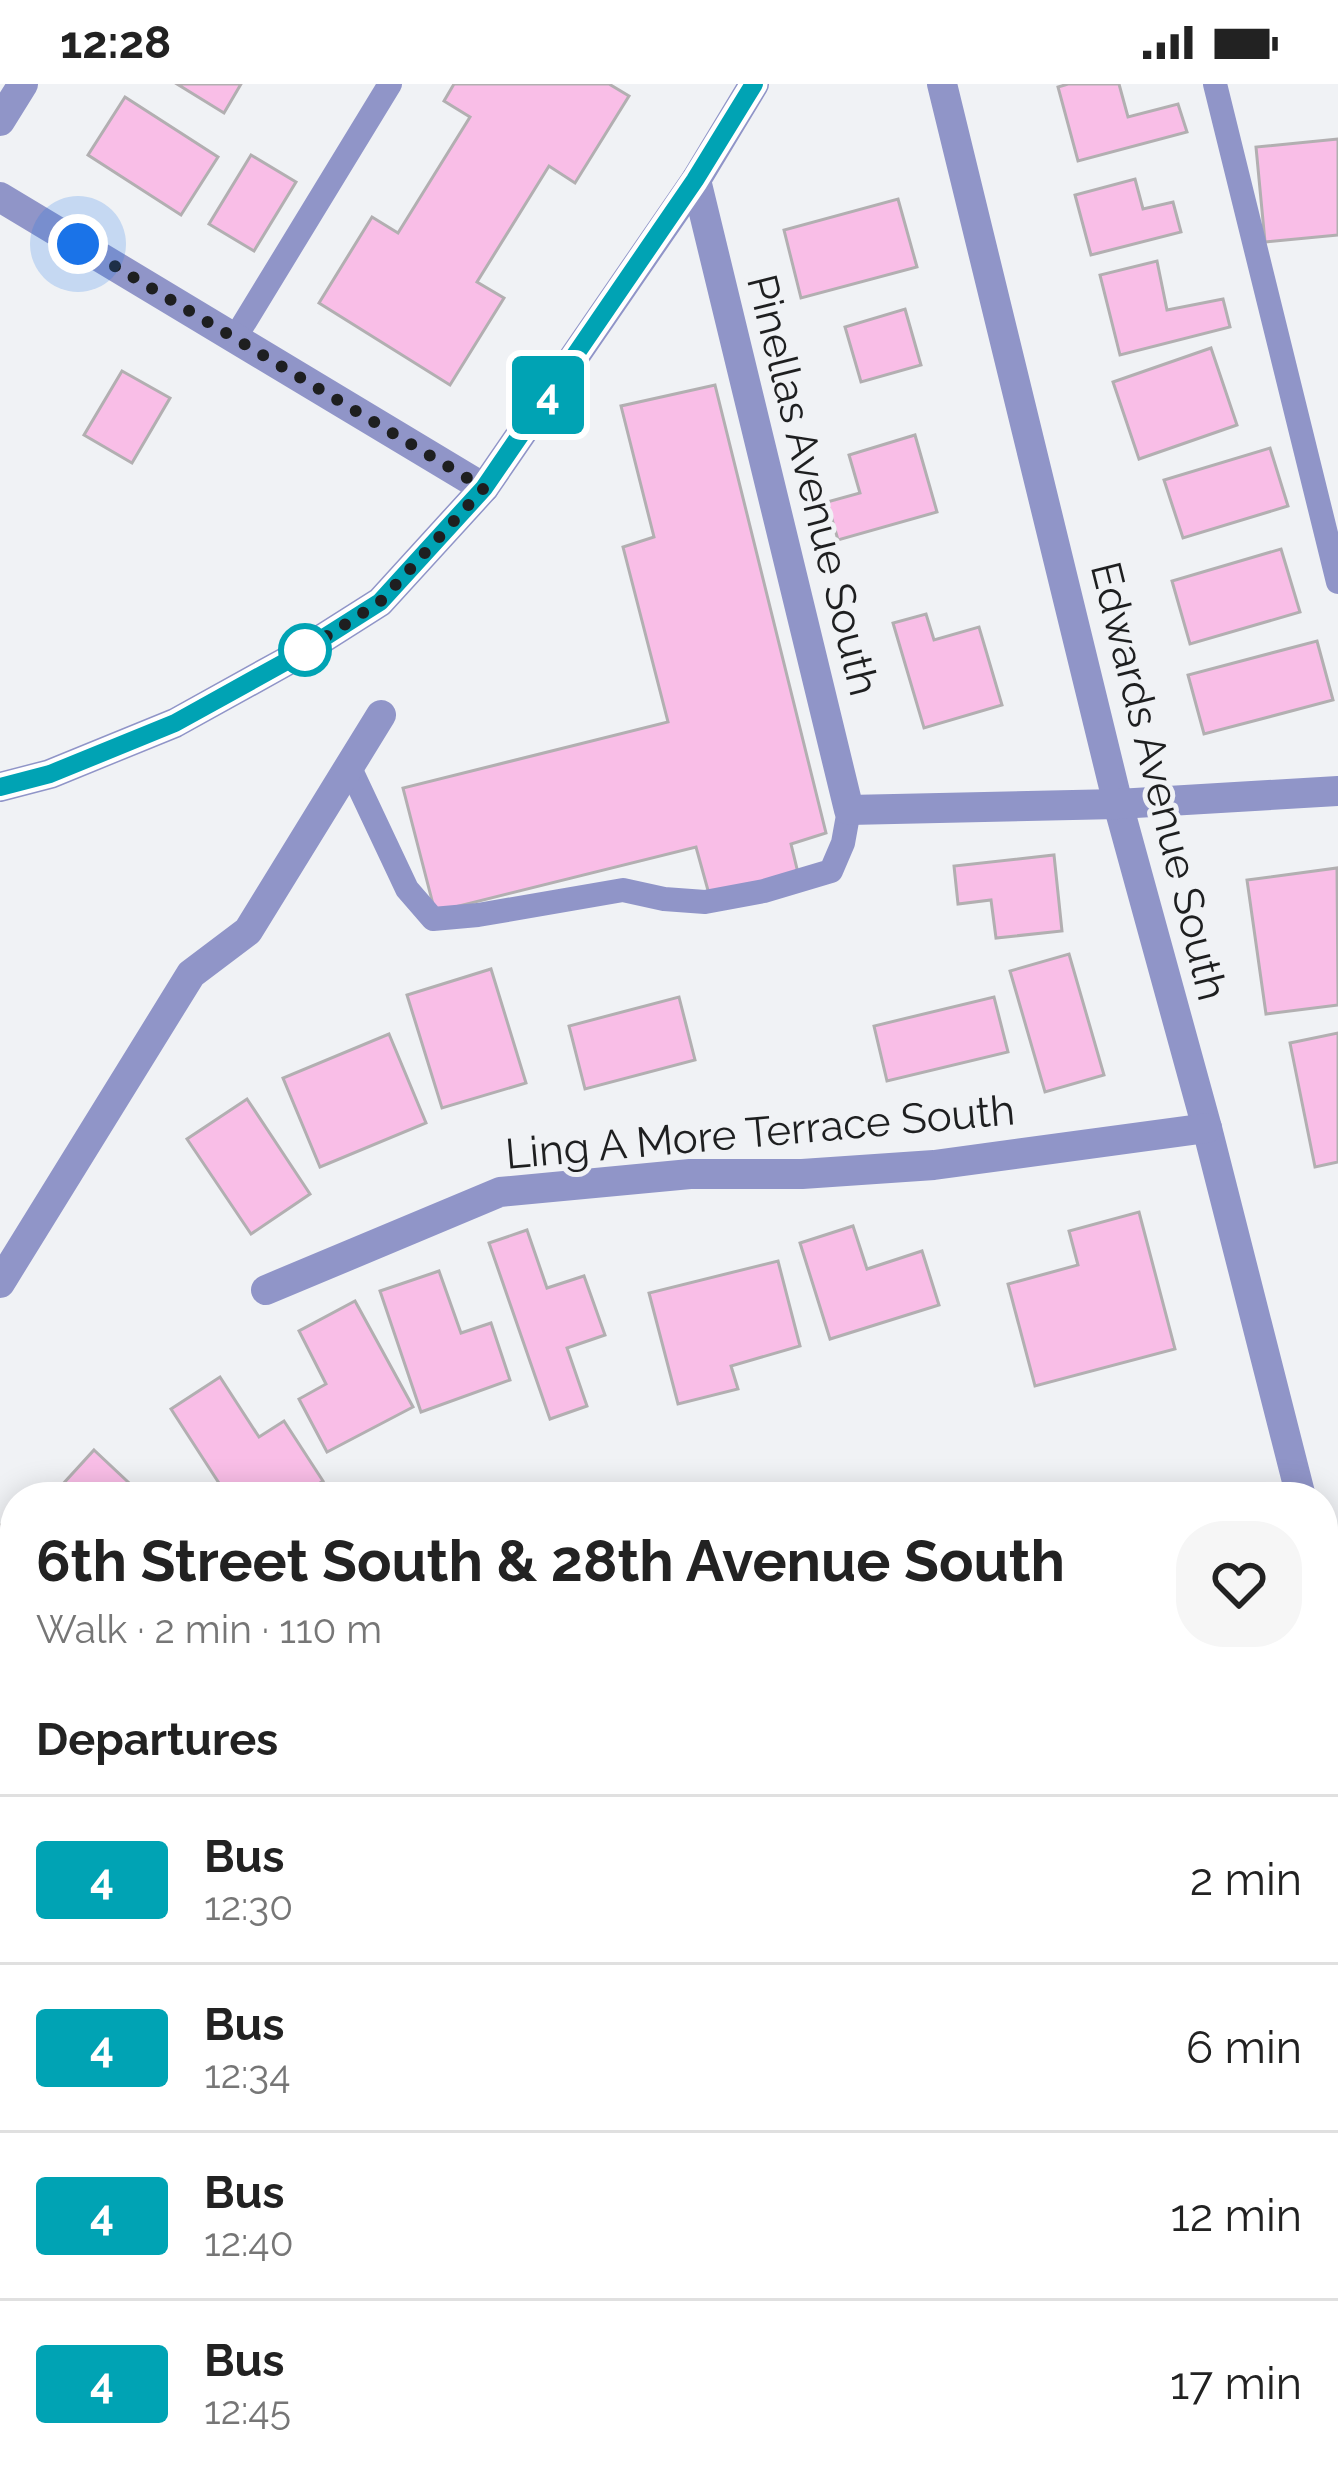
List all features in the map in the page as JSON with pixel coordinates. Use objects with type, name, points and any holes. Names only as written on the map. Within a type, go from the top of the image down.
[{"type":"street","points":[[0,121],[23,84]]},
{"type":"street","points":[[0,788],[50,774],[175,723],[380,602],[484,488],[695,180],[754,84]]},
{"type":"street","name":"Edwards Avenue South","points":[[942,84],[1118,804],[1297,1482]]},
{"type":"street","name":"Pinellas Avenue South","points":[[695,180],[849,810]]},
{"type":"street","points":[[0,196],[484,488]]},
{"type":"street","points":[[0,1282],[191,974],[248,931],[381,715]]},
{"type":"street","points":[[849,810],[1118,804],[1338,791]]},
{"type":"street","name":"Ling A More Terrace South","points":[[266,1290],[500,1192],[689,1174],[802,1174],[934,1165],[1207,1128]]},
{"type":"lane","points":[[235,338],[390,84]]},
{"type":"lane","points":[[1215,84],[1338,582]]},
{"type":"lane","points":[[350,768],[406,889],[434,919],[478,916],[623,890],[705,902],[764,891],[830,872],[843,843],[849,810]]},
{"type":"building","points":[[177,84],[241,84],[224,113]]},
{"type":"building","points":[[454,84],[609,84],[629,96],[575,183],[549,166],[477,282],[504,298],[450,385],[319,303],[372,217],[398,233],[470,117],[444,101]]},
{"type":"building","points":[[1119,84],[1128,117],[1178,104],[1187,132],[1078,161],[1058,87]]},
{"type":"building","points":[[125,97],[218,157],[181,215],[88,155]]},
{"type":"building","points":[[1338,139],[1338,235],[1265,242],[1256,147]]},
{"type":"building","points":[[251,155],[296,182],[254,251],[209,224]]},
{"type":"building","points":[[1135,179],[1143,209],[1173,202],[1181,232],[1091,255],[1075,195]]},
{"type":"building","points":[[898,199],[917,267],[801,298],[784,230]]},
{"type":"building","points":[[1157,261],[1167,310],[1223,299],[1230,327],[1120,355],[1100,275]]},
{"type":"building","points":[[905,309],[921,365],[861,382],[845,327]]},
{"type":"building","points":[[1211,348],[1237,425],[1139,459],[1113,382]]},
{"type":"building","points":[[122,371],[170,398],[132,463],[84,435]]},
{"type":"building","points":[[715,385],[826,833],[791,844],[798,873],[709,894],[696,847],[435,912],[403,788],[668,722],[623,547],[654,537],[621,406]]},
{"type":"building","points":[[915,435],[937,512],[838,540],[827,502],[860,493],[849,455]]},
{"type":"building","points":[[1270,448],[1288,506],[1183,538],[1164,480]]},
{"type":"building","points":[[1281,549],[1300,612],[1190,644],[1172,581]]},
{"type":"building","points":[[926,614],[934,640],[979,627],[1002,705],[924,728],[893,623]]},
{"type":"building","points":[[1317,641],[1333,700],[1204,734],[1188,675]]},
{"type":"building","points":[[1054,855],[1062,931],[996,938],[991,900],[958,904],[954,866]]},
{"type":"building","points":[[1337,868],[1338,1005],[1266,1014],[1247,880]]},
{"type":"building","points":[[1069,954],[1104,1075],[1045,1092],[1010,971]]},
{"type":"building","points":[[491,969],[526,1083],[442,1108],[407,995]]},
{"type":"building","points":[[679,997],[695,1060],[585,1089],[569,1026]]},
{"type":"building","points":[[994,997],[1008,1052],[887,1081],[874,1026]]},
{"type":"building","points":[[1338,1033],[1338,1162],[1315,1167],[1290,1043]]},
{"type":"building","points":[[389,1034],[426,1123],[320,1167],[283,1078]]},
{"type":"building","points":[[247,1099],[310,1194],[251,1234],[187,1139]]},
{"type":"building","points":[[1139,1212],[1175,1349],[1035,1386],[1008,1284],[1078,1265],[1069,1231]]},
{"type":"building","points":[[853,1226],[867,1269],[922,1251],[939,1305],[830,1339],[800,1243]]},
{"type":"building","points":[[527,1230],[547,1288],[584,1276],[605,1335],[567,1348],[587,1406],[550,1419],[489,1243]]},
{"type":"building","points":[[778,1261],[800,1346],[731,1366],[738,1389],[678,1404],[649,1293]]},
{"type":"building","points":[[439,1271],[461,1333],[491,1323],[510,1380],[421,1412],[380,1291]]},
{"type":"building","points":[[355,1301],[413,1407],[327,1452],[299,1399],[326,1384],[299,1331]]},
{"type":"building","points":[[220,1377],[259,1437],[284,1421],[323,1481],[218,1482],[171,1409]]},
{"type":"building","points":[[94,1450],[128,1482],[65,1482]]},
{"type":"bus line","name":"4","points":[[0,787],[50,774],[175,723],[380,602],[484,488],[695,180],[754,84]]},
{"type":"route","points":[[78,244],[484,488],[380,602],[305,650]]}]
